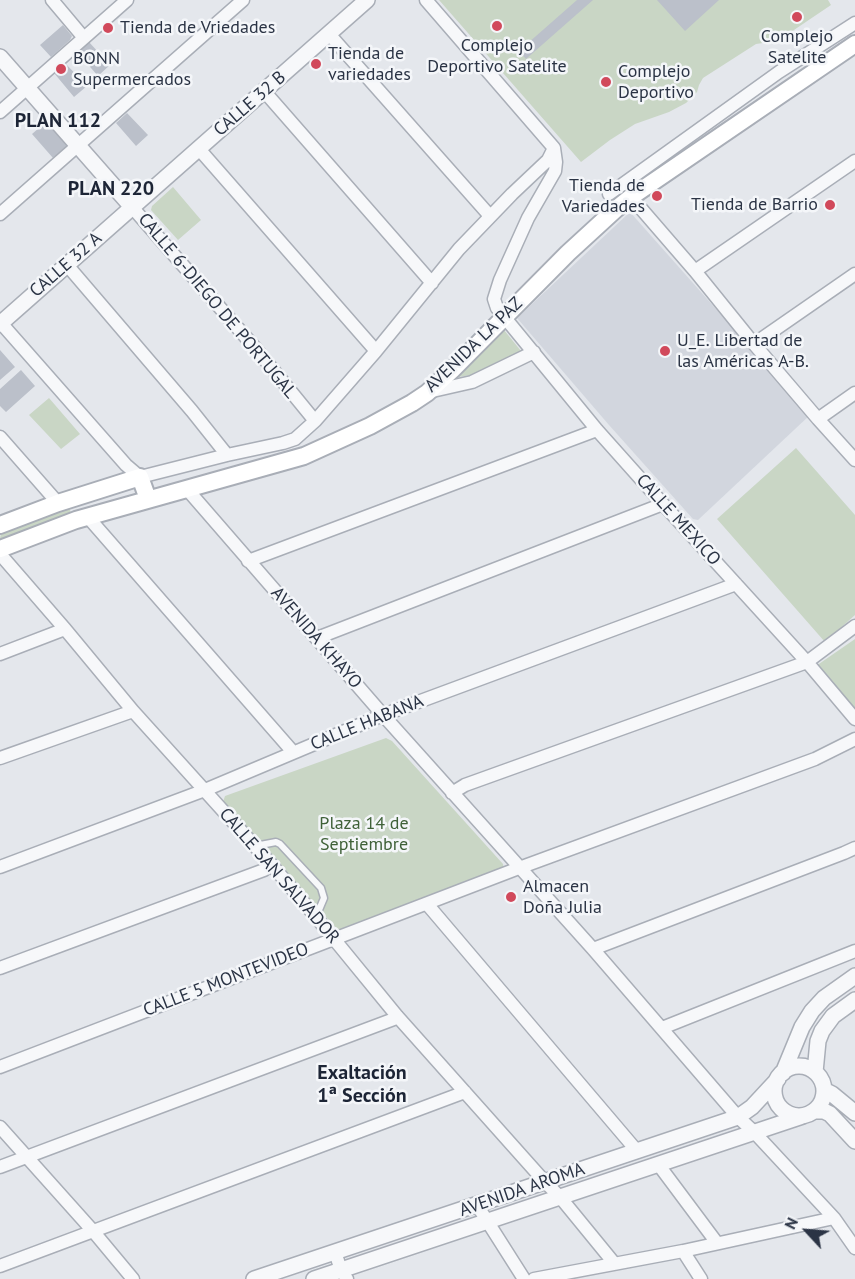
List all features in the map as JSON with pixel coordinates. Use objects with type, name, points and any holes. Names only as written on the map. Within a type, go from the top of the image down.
[{"type":"main road","name":"AVENIDA LA PAZ","points":[[0,549],[87,516],[304,456],[370,426],[412,403],[427,393],[452,370],[568,253],[616,209],[855,44]]},
{"type":"main road","points":[[0,525],[58,503],[140,477],[148,499]]},
{"type":"street","points":[[52,0],[84,38]]},
{"type":"street","points":[[0,112],[127,0]]},
{"type":"street","points":[[0,214],[243,0]]},
{"type":"street","name":"CALLE 32 B","points":[[132,207],[368,0]]},
{"type":"street","points":[[426,0],[554,147],[555,171],[528,218],[500,280],[494,299],[504,317]]},
{"type":"street","points":[[609,194],[779,72],[855,23]]},
{"type":"street","points":[[329,34],[490,216]]},
{"type":"street","name":"CALLE 6-DIEGO DE PORTUGAL","points":[[0,57],[249,341],[315,422]]},
{"type":"street","points":[[264,92],[432,283]]},
{"type":"street","points":[[0,324],[126,465],[140,477],[283,443],[295,439],[315,422],[459,249],[548,160],[554,147]]},
{"type":"street","points":[[199,149],[376,351]]},
{"type":"street","points":[[695,271],[855,161]]},
{"type":"street","points":[[631,198],[855,460]]},
{"type":"street","name":"CALLE 32 A","points":[[0,324],[132,207]]},
{"type":"street","points":[[66,265],[192,411],[226,455]]},
{"type":"street","points":[[754,344],[855,274]]},
{"type":"street","name":"CALLE MEXICO","points":[[504,317],[597,430],[855,719]]},
{"type":"street","points":[[427,393],[472,382],[534,352]]},
{"type":"street","points":[[818,419],[855,393]]},
{"type":"street","points":[[248,561],[597,430]]},
{"type":"street","points":[[0,436],[58,503]]},
{"type":"street","name":"AVENIDA KHAYO","points":[[186,488],[383,715],[593,949],[738,1117],[834,1218],[855,1248]]},
{"type":"street","points":[[317,638],[663,504]]},
{"type":"street","points":[[87,516],[293,752]]},
{"type":"street","name":"CALLE SAN SALVADOR","points":[[0,554],[133,711],[271,864],[397,1016],[560,1197],[614,1263]]},
{"type":"street","name":"CALLE HABANA","points":[[0,867],[205,790],[383,715],[736,584]]},
{"type":"street","points":[[452,793],[465,785],[807,663],[855,626]]},
{"type":"street","points":[[0,654],[65,629]]},
{"type":"street","points":[[0,758],[133,711]]},
{"type":"street","name":"CALLE 5 MONTEVIDEO","points":[[0,1067],[519,868],[815,759],[855,739]]},
{"type":"street","points":[[593,949],[855,848]]},
{"type":"street","points":[[0,968],[264,870],[271,864]]},
{"type":"street","points":[[427,904],[637,1151]]},
{"type":"street","points":[[662,1028],[855,951]]},
{"type":"street","name":"AVENIDA AROMA","points":[[254,1279],[738,1117],[752,1107],[780,1076],[802,1027],[812,1011],[824,998],[855,976]]},
{"type":"street","points":[[815,1072],[818,1041],[822,1031],[833,1016],[855,1000]]},
{"type":"street","points":[[0,1167],[397,1016]]},
{"type":"street","points":[[809,1113],[820,1105],[824,1090],[820,1077],[815,1072],[795,1067],[780,1076],[775,1086],[777,1102],[781,1108],[795,1116],[824,1111],[855,1140]]},
{"type":"street","points":[[824,1090],[852,1110],[835,1120]]},
{"type":"street","points":[[0,1266],[465,1092]]},
{"type":"street","name":"AVENIDA AROMA","points":[[314,1279],[344,1275],[487,1221],[809,1113]]},
{"type":"street","points":[[0,1127],[133,1279]]},
{"type":"street","points":[[658,1164],[717,1243]]},
{"type":"street","points":[[477,1205],[524,1279]]},
{"type":"street","points":[[534,1279],[682,1251],[834,1218]]},
{"type":"street","points":[[682,1251],[701,1279]]},
{"type":"street","points":[[335,1252],[344,1275]]},
{"type":"lane","points":[[255,846],[276,842],[280,844],[321,888],[324,898],[316,917]]},
{"type":"shaded area","points":[[630,212],[810,415],[698,520],[693,519],[517,318]]},
{"type":"green space","name":"Complejo Deportivo","points":[[439,0],[828,0],[831,5],[783,40],[756,44],[703,78],[697,92],[686,103],[669,112],[635,124],[581,162]]},
{"type":"green space","points":[[173,187],[201,220],[178,240],[151,210],[152,206]]},
{"type":"green space","points":[[504,330],[521,351],[477,374],[452,378]]},
{"type":"green space","points":[[49,398],[80,434],[61,449],[29,415]]},
{"type":"green space","points":[[796,448],[855,515],[855,615],[825,642],[717,519]]},
{"type":"green space","points":[[69,507],[71,513],[3,539],[0,538],[1,534]]},
{"type":"green space","points":[[855,639],[855,712],[816,666]]},
{"type":"green space","name":"Plaza 14 de Septiembre","points":[[386,738],[392,741],[503,864],[504,871],[342,932],[334,926],[223,802],[225,796]]},
{"type":"building","points":[[577,0],[593,0],[526,59],[519,51]]},
{"type":"building","points":[[657,0],[719,0],[685,31]]},
{"type":"building","points":[[63,25],[72,36],[51,57],[40,45]]},
{"type":"building","points":[[89,42],[110,65],[98,76],[77,52]]},
{"type":"building","points":[[65,63],[87,86],[74,97],[54,73]]},
{"type":"building","points":[[127,113],[148,135],[136,146],[116,123]]},
{"type":"building","points":[[47,121],[66,144],[66,147],[53,158],[32,134]]},
{"type":"building","points":[[0,350],[15,367],[0,380]]},
{"type":"building","points":[[21,370],[35,386],[6,412],[0,406],[0,389]]},
{"type":"place","name":"Complejo Satelite","points":[[797,17]]},
{"type":"place","name":"Complejo Deportivo Satelite","points":[[497,26]]},
{"type":"place","name":"Tienda de Vriedades","points":[[108,28]]},
{"type":"place","name":"Tienda de variedades","points":[[316,64]]},
{"type":"place","name":"BONN Supermercados","points":[[61,69]]},
{"type":"place","name":"Complejo Deportivo","points":[[606,82]]},
{"type":"place","name":"Tienda de Variedades","points":[[657,196]]},
{"type":"place","name":"Tienda de Barrio","points":[[830,205]]},
{"type":"place","name":"U_E. Libertad de las Américas A-B.","points":[[665,351]]},
{"type":"place","name":"Almacen Doña Julia","points":[[511,897]]},
{"type":"district","name":"PLAN 112","points":[[58,121]]},
{"type":"district","name":"PLAN 220","points":[[111,189]]},
{"type":"district","name":"Exaltación 1ª Sección","points":[[362,1084]]}]
